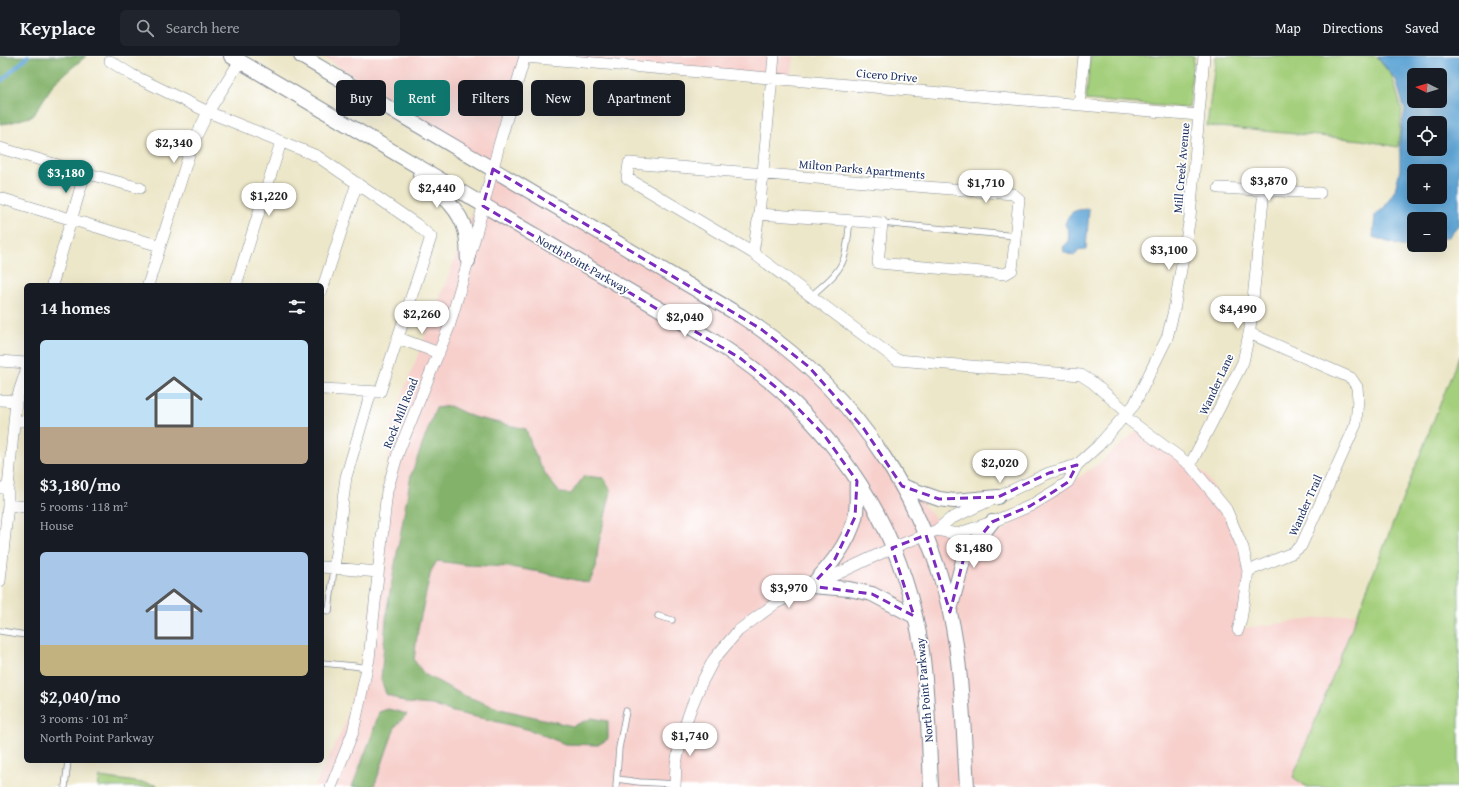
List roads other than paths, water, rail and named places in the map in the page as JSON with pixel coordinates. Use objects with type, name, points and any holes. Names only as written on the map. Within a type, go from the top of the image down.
[{"type":"street","points":[[301,56],[493,168],[741,316],[779,342],[809,367],[848,408],[880,451],[932,532],[937,565],[950,612],[959,667],[967,787]]},
{"type":"street","points":[[753,253],[759,214],[774,56]]},
{"type":"street","points":[[1079,105],[1084,56]]},
{"type":"street","name":"Mill Creek Avenue","points":[[932,532],[957,534],[992,522],[1030,506],[1053,492],[1068,482],[1077,466],[1098,446],[1134,405],[1166,338],[1174,310],[1190,217],[1204,56]]},
{"type":"street","name":"Rock Mill Road","points":[[331,787],[353,732],[369,659],[387,491],[398,453],[449,327],[525,57]]},
{"type":"street","name":"Cicero Drive","points":[[525,57],[1198,115]]},
{"type":"street","points":[[149,283],[192,145],[208,112],[238,58]]},
{"type":"street","name":"North Point Parkway","points":[[238,58],[483,206],[665,311],[740,358],[795,404],[824,435],[857,480],[877,513],[910,597],[922,651],[931,787]]},
{"type":"street","points":[[110,61],[132,75],[208,112],[317,156],[416,224],[430,236],[380,392],[324,389]]},
{"type":"street","points":[[237,283],[280,142]]},
{"type":"street","points":[[0,148],[140,188]]},
{"type":"street","points":[[404,159],[453,206],[461,218],[465,230],[468,260]]},
{"type":"street","name":"Milton Parks Apartments","points":[[882,223],[878,264],[1005,274],[1012,270],[1019,200],[1013,194],[629,163],[627,178],[753,253],[897,360],[1081,375],[1092,382],[1126,415]]},
{"type":"street","points":[[53,283],[85,172]]},
{"type":"street","points":[[324,284],[357,183]]},
{"type":"street","points":[[1219,188],[1320,193]]},
{"type":"street","name":"Wander Lane","points":[[1190,465],[1243,362],[1249,333],[1264,190]]},
{"type":"street","points":[[0,198],[160,246]]},
{"type":"street","points":[[759,214],[882,223]]},
{"type":"street","name":"Wander Trail","points":[[1248,571],[1292,553],[1301,546],[1356,424],[1358,399],[1357,387],[1351,378],[1249,333]]},
{"type":"street","points":[[398,338],[439,353]]},
{"type":"street","points":[[0,361],[24,364]]},
{"type":"street","points":[[0,581],[8,506],[4,488],[16,401],[24,377]]},
{"type":"street","points":[[334,568],[346,477],[371,392]]},
{"type":"street","points":[[0,400],[16,401]]},
{"type":"street","points":[[1126,415],[1190,465],[1226,509],[1243,548],[1248,571],[1241,620],[1238,630]]},
{"type":"street","points":[[14,421],[24,422]]},
{"type":"street","name":"Mill Creek Avenue","points":[[932,532],[950,519],[1049,473],[1077,466]]},
{"type":"street","points":[[812,586],[834,561],[850,532],[855,517],[857,480]]},
{"type":"street","points":[[902,486],[939,499],[954,501],[998,497]]},
{"type":"street","points":[[8,506],[24,507]]},
{"type":"street","points":[[950,612],[964,557],[992,522]]},
{"type":"street","points":[[675,785],[676,764],[682,734],[696,696],[714,659],[738,631],[776,603],[892,548],[932,532]]},
{"type":"street","points":[[324,567],[378,572]]},
{"type":"street","points":[[812,586],[849,589],[872,594],[914,616]]},
{"type":"lane","points":[[811,296],[835,274],[844,260],[848,243],[850,221]]},
{"type":"lane","points":[[882,223],[1016,236]]},
{"type":"lane","points":[[324,610],[329,611],[334,568]]},
{"type":"lane","points":[[658,616],[672,620]]},
{"type":"lane","points":[[0,631],[24,635]]},
{"type":"lane","points":[[324,663],[367,668]]},
{"type":"lane","points":[[616,787],[626,711]]},
{"type":"lane","points":[[65,787],[68,763]]},
{"type":"lane","points":[[616,779],[675,785]]},
{"type":"water","points":[[1378,56],[1459,56],[1459,224],[1447,237],[1447,212],[1407,212],[1407,248],[1373,237],[1375,215],[1384,208],[1395,190],[1400,170],[1400,136],[1405,110],[1396,80]]},
{"type":"water","points":[[1089,209],[1086,249],[1078,250],[1075,255],[1064,252],[1063,247],[1068,242],[1069,233],[1065,224],[1069,216],[1077,210]]},
{"type":"waterway","points":[[0,82],[28,56]]}]
